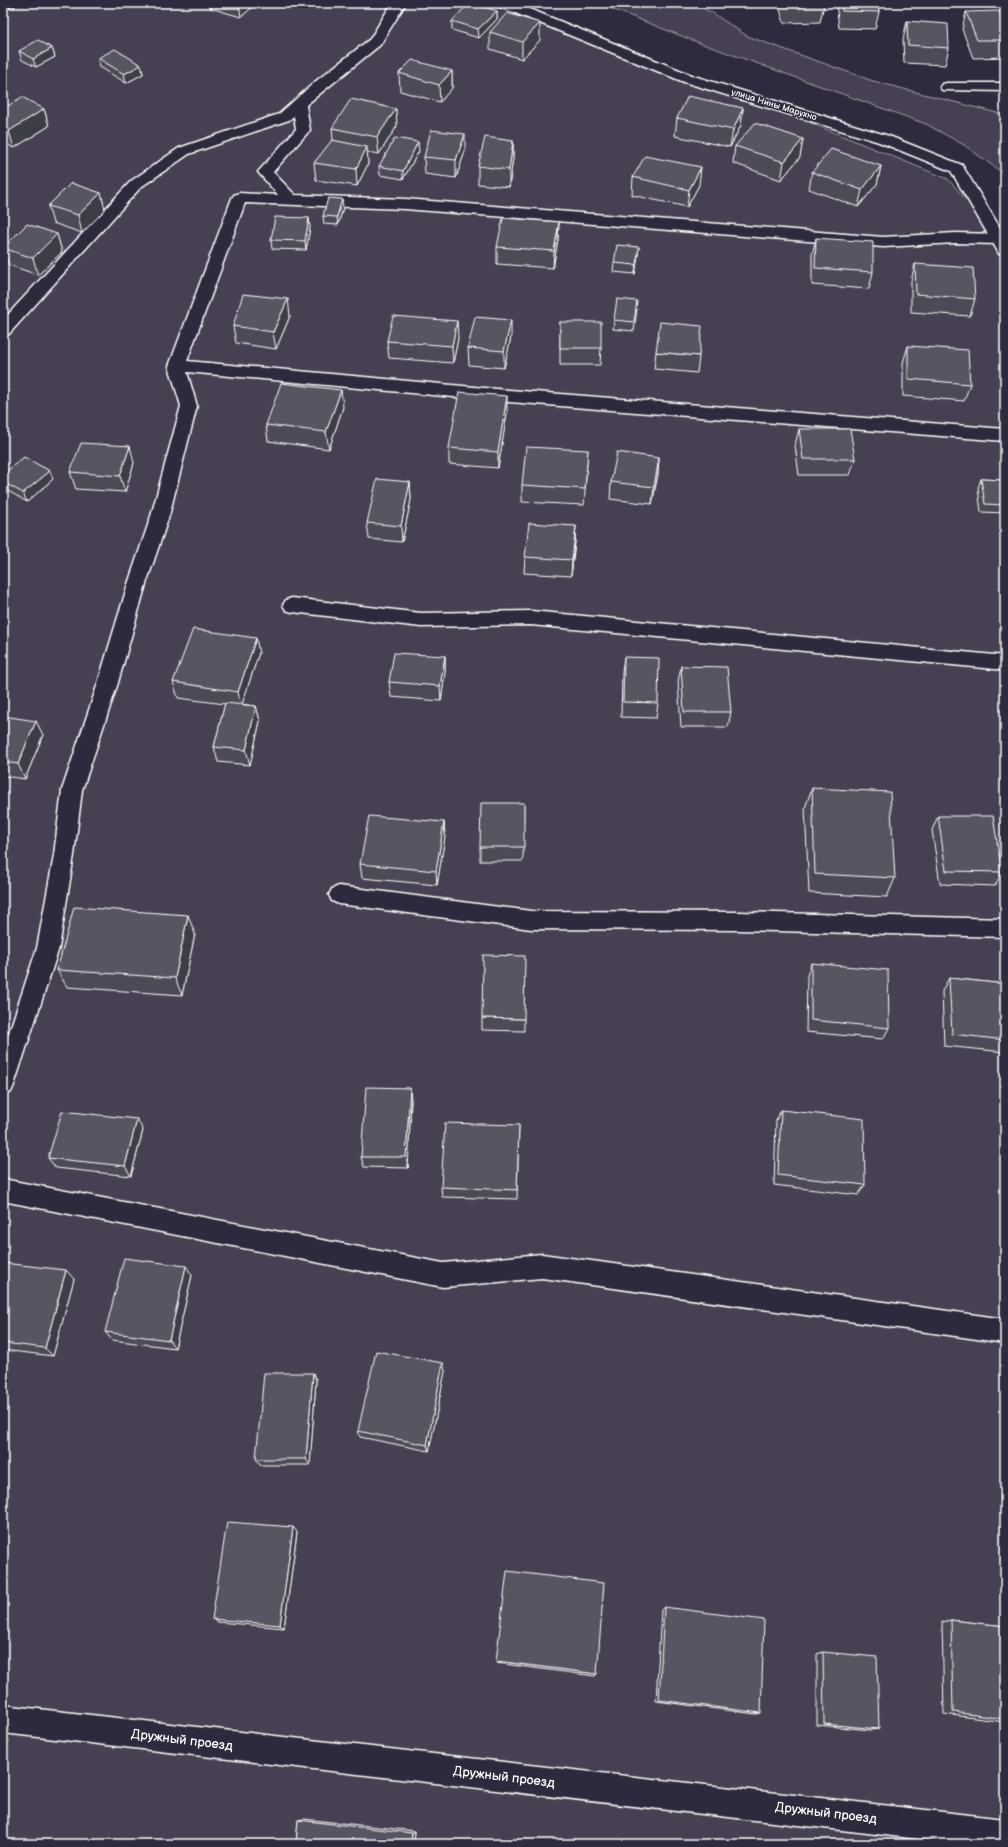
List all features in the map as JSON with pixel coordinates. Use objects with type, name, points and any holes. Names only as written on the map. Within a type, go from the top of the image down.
[{"type":"street","name":"улица Нины Марухно","points":[[503,3],[689,79],[884,139],[957,168],[1001,244]]},
{"type":"street","points":[[947,86],[1005,87]]},
{"type":"street","name":"Дружный проезд","points":[[3,1719],[1005,1834]]},
{"type":"lane","points":[[3,5],[9,3]]},
{"type":"lane","points":[[3,330],[136,184],[184,151],[284,117],[321,84],[375,42],[399,3]]},
{"type":"lane","points":[[291,200],[265,172],[303,130],[299,104]]},
{"type":"lane","points":[[3,1085],[48,948],[64,855],[72,790],[107,686],[137,584],[160,516],[189,406],[177,366],[239,198],[405,204],[883,242],[956,238],[1001,244]]},
{"type":"lane","points":[[177,366],[496,395],[1005,435]]},
{"type":"lane","points":[[292,605],[421,620],[531,618],[1005,663]]},
{"type":"lane","points":[[339,895],[531,920],[738,921],[1005,928]]},
{"type":"lane","points":[[3,1190],[442,1275],[542,1266],[1005,1331]]},
{"type":"shaded area","points":[[3,3],[517,3],[948,179],[1005,244],[1005,1844],[3,1844]]},
{"type":"shaded area","points":[[597,3],[691,3],[711,12],[747,36],[873,81],[1005,115],[1005,186],[1000,171],[964,145],[926,124],[697,42]]},
{"type":"building","points":[[469,3],[497,11],[478,29],[452,21]]},
{"type":"building","points":[[786,3],[823,3],[824,5],[786,6]]},
{"type":"building","points":[[841,3],[878,3],[879,12],[842,11]]},
{"type":"building","points":[[999,11],[1005,26],[1005,40],[977,40],[966,12]]},
{"type":"building","points":[[507,13],[540,23],[522,42],[490,32]]},
{"type":"building","points":[[907,21],[948,24],[949,48],[908,45]]},
{"type":"building","points":[[38,40],[52,48],[33,59],[19,51]]},
{"type":"building","points":[[115,49],[141,65],[124,74],[98,58]]},
{"type":"building","points":[[412,60],[452,71],[439,85],[399,73]]},
{"type":"building","points":[[688,96],[743,108],[733,130],[677,118]]},
{"type":"building","points":[[22,97],[44,109],[9,131],[3,128],[3,109]]},
{"type":"building","points":[[351,99],[396,109],[377,137],[332,128]]},
{"type":"building","points":[[755,123],[803,139],[784,162],[735,146]]},
{"type":"building","points":[[431,130],[465,134],[456,160],[424,157]]},
{"type":"building","points":[[485,137],[513,141],[509,170],[478,166]]},
{"type":"building","points":[[395,138],[418,142],[403,171],[379,166]]},
{"type":"building","points":[[332,140],[367,147],[356,169],[314,163]]},
{"type":"building","points":[[831,149],[881,166],[862,190],[812,172]]},
{"type":"building","points":[[645,156],[701,167],[689,190],[633,177]]},
{"type":"building","points":[[71,183],[101,193],[78,215],[48,206]]},
{"type":"building","points":[[328,198],[342,199],[337,217],[323,216]]},
{"type":"building","points":[[275,217],[309,218],[305,241],[271,240]]},
{"type":"building","points":[[503,218],[559,222],[554,251],[497,247]]},
{"type":"building","points":[[27,224],[57,234],[33,258],[3,248]]},
{"type":"building","points":[[816,238],[873,242],[873,272],[815,268]]},
{"type":"building","points":[[617,245],[639,247],[636,265],[614,263]]},
{"type":"building","points":[[915,264],[973,268],[975,299],[916,294]]},
{"type":"building","points":[[243,294],[288,299],[273,332],[233,326]]},
{"type":"building","points":[[617,299],[637,301],[634,322],[614,320]]},
{"type":"building","points":[[393,316],[457,321],[452,346],[387,341]]},
{"type":"building","points":[[475,317],[511,320],[504,351],[468,348]]},
{"type":"building","points":[[560,322],[601,322],[601,348],[560,348]]},
{"type":"building","points":[[660,322],[702,326],[699,356],[656,352]]},
{"type":"building","points":[[908,346],[968,350],[970,384],[908,379]]},
{"type":"building","points":[[281,383],[341,390],[326,432],[266,425]]},
{"type":"building","points":[[459,392],[507,396],[498,452],[449,448]]},
{"type":"building","points":[[799,429],[850,429],[855,459],[803,459]]},
{"type":"building","points":[[81,443],[130,446],[120,476],[70,472]]},
{"type":"building","points":[[526,447],[588,450],[585,489],[522,485]]},
{"type":"building","points":[[617,452],[659,458],[654,487],[611,482]]},
{"type":"building","points":[[24,457],[50,471],[23,493],[3,482],[3,474]]},
{"type":"building","points":[[377,479],[410,482],[401,526],[367,523]]},
{"type":"building","points":[[981,479],[1005,480],[1005,505],[985,504]]},
{"type":"building","points":[[529,523],[576,526],[572,560],[525,557]]},
{"type":"building","points":[[193,629],[256,638],[238,692],[173,682]]},
{"type":"building","points":[[394,653],[445,656],[440,686],[389,682]]},
{"type":"building","points":[[624,657],[659,658],[658,703],[623,702]]},
{"type":"building","points":[[681,666],[727,667],[731,712],[684,712]]},
{"type":"building","points":[[225,703],[256,706],[246,750],[214,747]]},
{"type":"building","points":[[3,716],[36,721],[18,764],[3,762]]},
{"type":"building","points":[[812,788],[890,792],[895,878],[815,874]]},
{"type":"building","points":[[481,803],[524,803],[524,847],[480,847]]},
{"type":"building","points":[[369,816],[444,822],[436,871],[360,864]]},
{"type":"building","points":[[938,816],[993,816],[1002,872],[946,871]]},
{"type":"building","points":[[74,907],[188,915],[175,978],[57,970]]},
{"type":"building","points":[[483,955],[525,956],[524,1019],[482,1018]]},
{"type":"building","points":[[811,963],[888,970],[889,1028],[811,1020]]},
{"type":"building","points":[[949,978],[1005,984],[1005,1040],[952,1034]]},
{"type":"building","points":[[366,1087],[410,1088],[406,1157],[361,1157]]},
{"type":"building","points":[[781,1110],[864,1119],[865,1185],[778,1175]]},
{"type":"building","points":[[62,1111],[137,1119],[125,1166],[48,1158]]},
{"type":"building","points":[[445,1123],[519,1125],[517,1190],[441,1187]]},
{"type":"building","points":[[124,1258],[186,1266],[169,1340],[105,1332]]},
{"type":"building","points":[[3,1263],[66,1270],[45,1348],[3,1343]]},
{"type":"building","points":[[376,1351],[443,1363],[427,1445],[358,1431]]},
{"type":"building","points":[[264,1373],[313,1373],[306,1459],[256,1459]]},
{"type":"building","points":[[227,1522],[293,1527],[280,1625],[212,1619]]},
{"type":"building","points":[[507,1571],[604,1583],[597,1674],[496,1661]]},
{"type":"building","points":[[664,1607],[764,1620],[761,1713],[659,1700]]},
{"type":"building","points":[[951,1620],[1005,1626],[1005,1719],[953,1712]]},
{"type":"building","points":[[823,1652],[877,1657],[879,1729],[824,1724]]},
{"type":"building","points":[[298,1820],[412,1833],[411,1844],[296,1844]]}]
